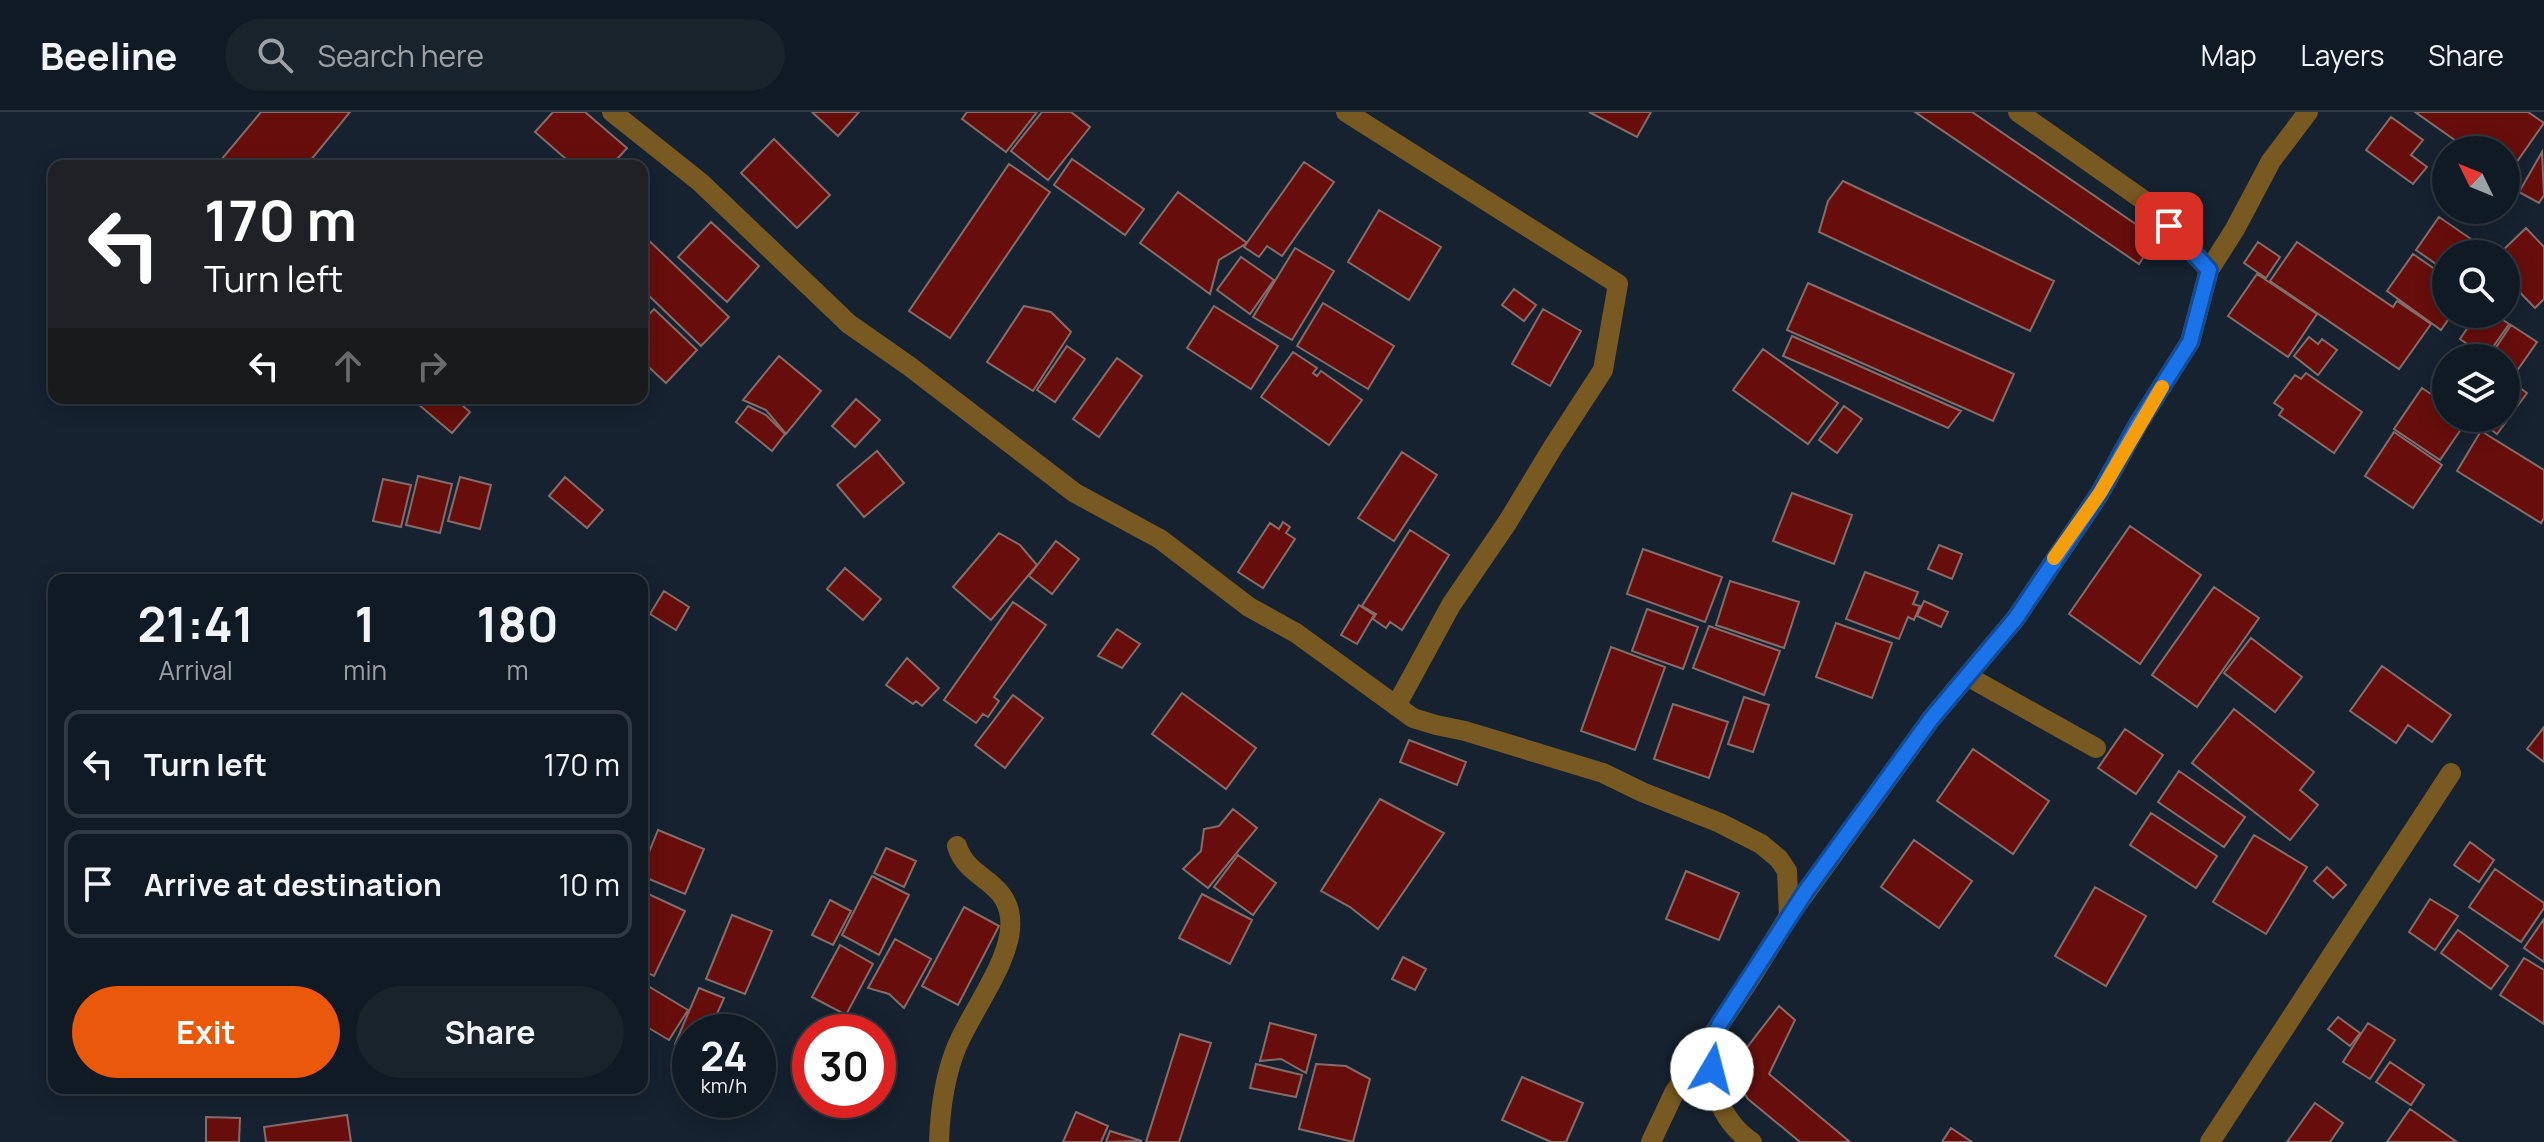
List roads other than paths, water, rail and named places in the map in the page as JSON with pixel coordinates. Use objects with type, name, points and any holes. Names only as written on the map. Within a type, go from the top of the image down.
[{"type":"street","points":[[612,112],[700,182],[849,324],[1075,493],[1160,539],[1249,607],[1296,633],[1413,718],[1603,773],[1761,844],[1779,859],[1787,871],[1789,916]]},
{"type":"street","points":[[1346,112],[1618,284],[1603,370],[1507,523],[1451,605],[1396,706]]},
{"type":"street","points":[[2018,112],[2149,204],[2209,270]]},
{"type":"street","points":[[1651,1142],[1674,1093],[1789,916],[1931,719],[2016,618],[2100,493],[2138,424],[2190,342],[2209,270],[2271,161],[2308,112]]},
{"type":"street","points":[[1967,676],[2096,748]]},
{"type":"street","points":[[2210,1142],[2451,773]]},
{"type":"street","points":[[939,1142],[939,1118],[955,1052],[1009,944],[1010,916],[1002,894],[961,861],[957,846]]},
{"type":"street","points":[[1719,1025],[1714,1038],[1712,1069],[1719,1106],[1738,1133],[1752,1142]]}]
